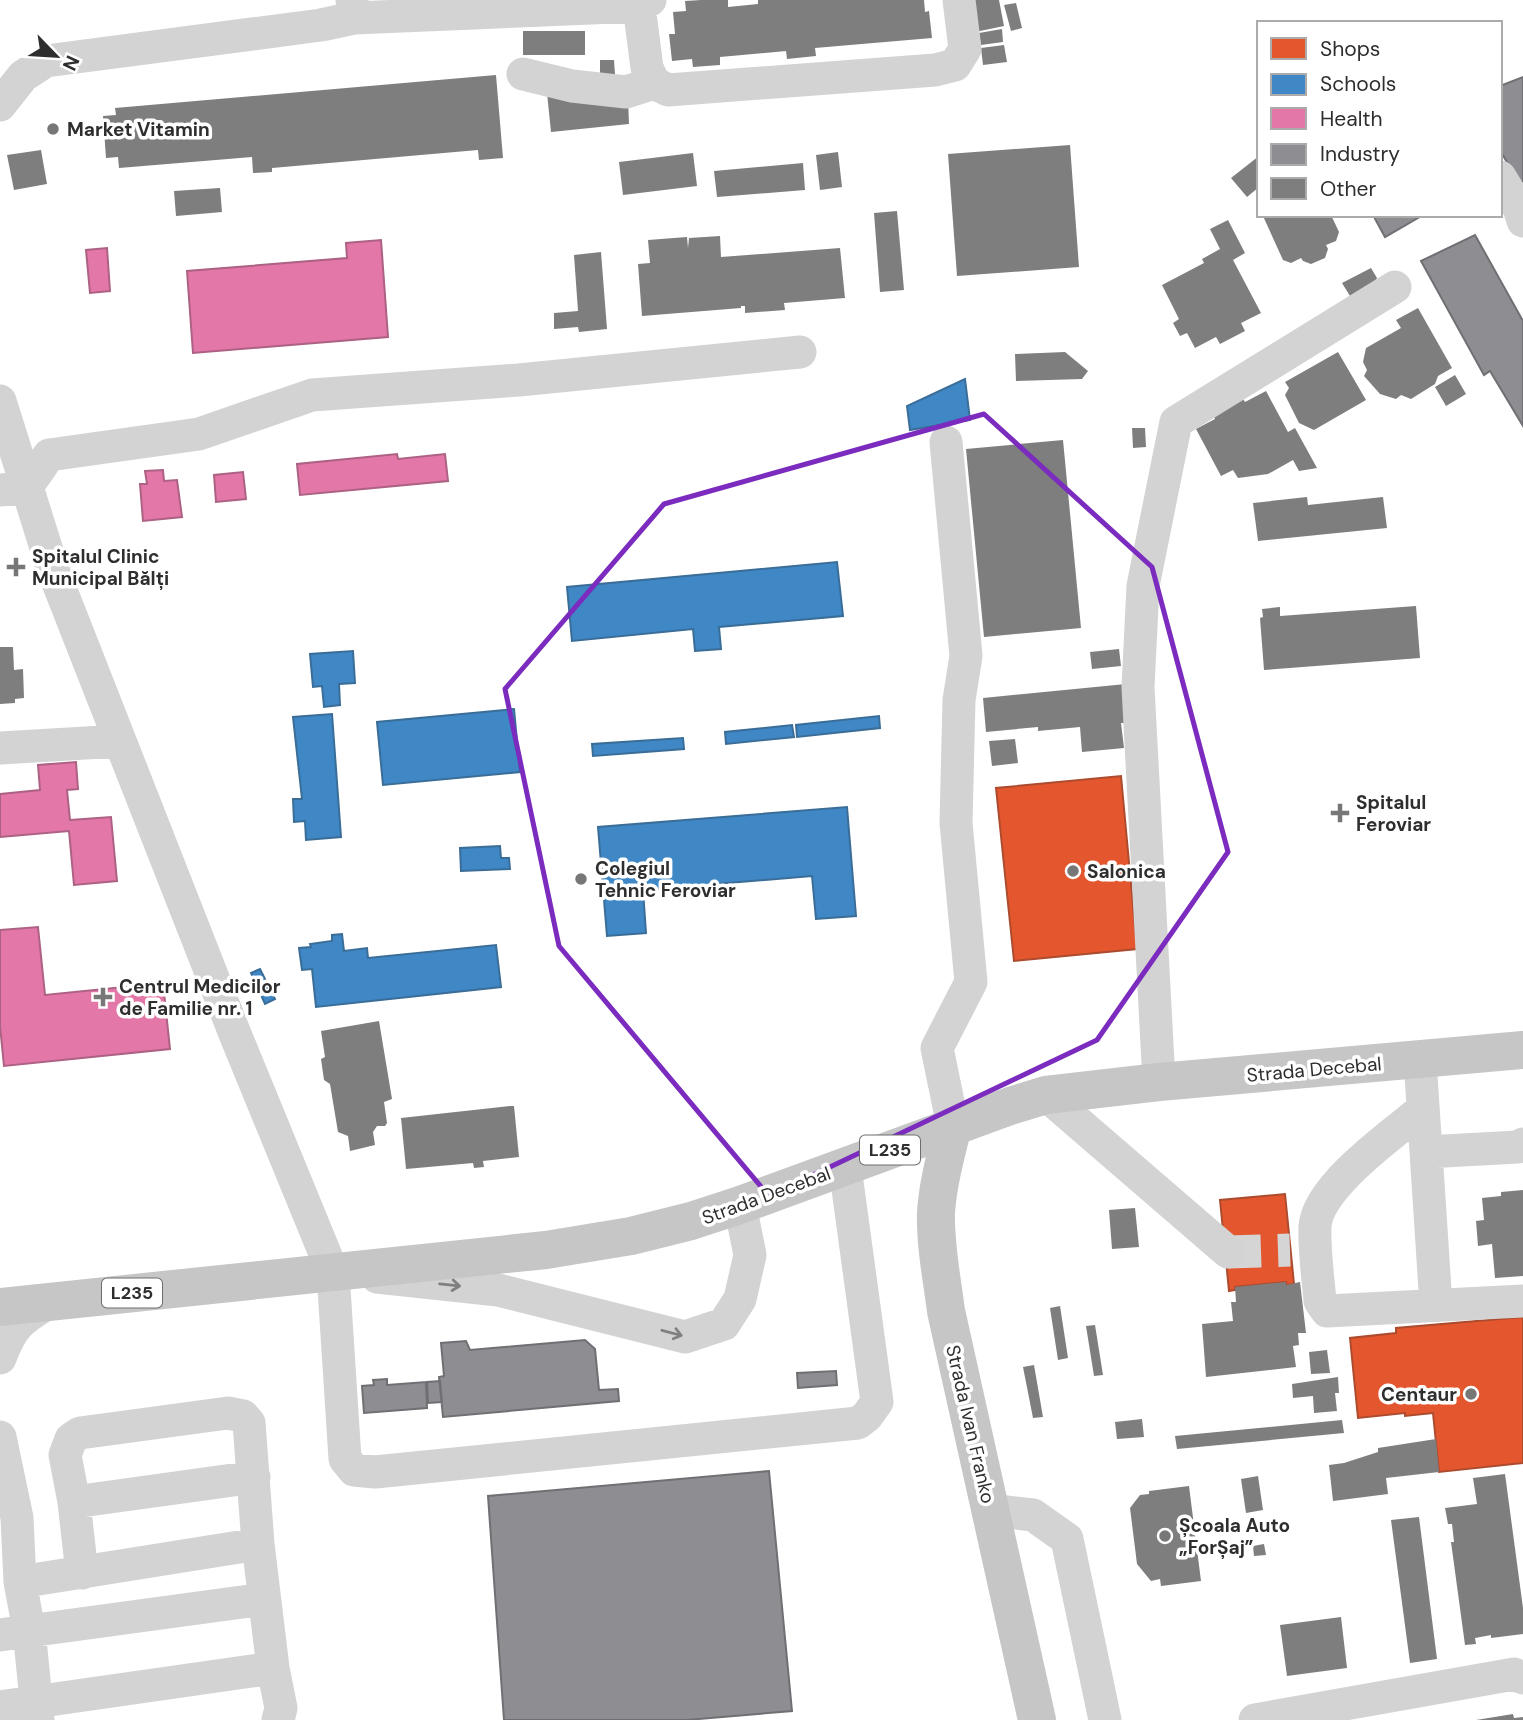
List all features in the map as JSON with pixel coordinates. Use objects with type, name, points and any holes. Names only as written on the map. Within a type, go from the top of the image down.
[{"type":"main road","name":"Strada Decebal","points":[[0,1307],[546,1250],[631,1236],[740,1206],[953,1126],[1046,1095],[1159,1082],[1523,1050]]},
{"type":"main road","name":"Strada Ivan Franko","points":[[953,1126],[942,1168],[936,1213],[938,1255],[946,1311],[1037,1720]]},
{"type":"street","points":[[0,105],[23,76],[46,61],[321,25],[353,9],[645,3],[647,68],[654,83],[668,90],[935,70],[955,65],[965,49],[959,0]]},
{"type":"street","points":[[523,74],[572,86],[626,92],[654,83]]},
{"type":"street","points":[[1502,180],[1519,208],[1523,221]]},
{"type":"street","points":[[1159,1082],[1138,687],[1143,586],[1176,422],[1395,287]]},
{"type":"street","points":[[13,488],[49,455],[199,434],[312,395],[519,380],[800,352]]},
{"type":"street","points":[[0,401],[13,488],[53,570],[235,1034],[333,1273],[345,1459],[354,1470],[375,1472],[858,1423],[877,1402],[845,1167]]},
{"type":"street","points":[[946,442],[966,656],[959,700],[956,823],[971,982],[937,1048],[953,1126]]},
{"type":"street","points":[[0,748],[120,741]]},
{"type":"street","points":[[1420,1060],[1436,1305]]},
{"type":"street","points":[[1046,1095],[1228,1252]]},
{"type":"street","points":[[1423,1109],[1347,1172],[1327,1198],[1303,1249],[1320,1301],[1328,1311],[1523,1301]]},
{"type":"street","points":[[1426,1152],[1521,1147]]},
{"type":"street","points":[[333,1273],[498,1290],[685,1337],[723,1324],[740,1299],[750,1255],[740,1206]]},
{"type":"street","points":[[0,1358],[8,1335],[21,1320],[51,1301]]},
{"type":"street","points":[[82,1573],[74,1502],[65,1455],[71,1439],[80,1433],[228,1413],[243,1416],[248,1423],[264,1599],[281,1708],[278,1720]]},
{"type":"street","points":[[0,1437],[17,1518],[20,1582],[15,1633],[37,1712]]},
{"type":"street","points":[[74,1502],[254,1476]]},
{"type":"street","points":[[990,1510],[1033,1515],[1067,1539],[1105,1720]]},
{"type":"street","points":[[0,1532],[20,1582]]},
{"type":"street","points":[[20,1582],[258,1544]]},
{"type":"street","points":[[15,1633],[264,1599]]},
{"type":"street","points":[[0,1707],[37,1712],[273,1668]]},
{"type":"street","points":[[1255,1720],[1514,1674],[1523,1678]]},
{"type":"highlighted area","points":[[984,414],[1152,567],[1228,852],[1097,1040],[769,1196],[559,946],[505,689],[664,504]]},
{"type":"building: Shops","points":[[1121,776],[1137,949],[1014,961],[996,788]]},
{"type":"building: Shops","points":[[1285,1194],[1294,1284],[1286,1285],[1286,1282],[1235,1287],[1235,1290],[1229,1291],[1220,1200]]},
{"type":"building: Shops","points":[[1523,1317],[1523,1463],[1439,1472],[1433,1413],[1358,1418],[1350,1338],[1396,1333],[1396,1328]]},
{"type":"building: Schools","points":[[965,379],[970,420],[910,430],[907,406]]},
{"type":"building: Schools","points":[[837,562],[843,616],[719,627],[721,649],[695,651],[693,629],[572,641],[567,587]]},
{"type":"building: Schools","points":[[353,651],[355,683],[339,684],[340,705],[324,707],[322,686],[313,687],[310,654]]},
{"type":"building: Schools","points":[[514,709],[520,772],[383,785],[377,722]]},
{"type":"building: Schools","points":[[332,714],[341,837],[306,840],[305,821],[294,822],[293,799],[302,799],[293,717]]},
{"type":"building: Schools","points":[[879,716],[880,728],[797,737],[796,725]]},
{"type":"building: Schools","points":[[792,725],[794,737],[726,744],[725,732]]},
{"type":"building: Schools","points":[[683,738],[684,749],[593,756],[592,744]]},
{"type":"building: Schools","points":[[847,807],[856,916],[816,919],[812,876],[643,890],[646,933],[607,936],[598,827]]},
{"type":"building: Schools","points":[[500,846],[501,858],[509,858],[510,869],[461,871],[460,848]]},
{"type":"building: Schools","points":[[342,934],[344,951],[367,948],[368,958],[496,945],[501,987],[316,1007],[312,969],[302,970],[299,948],[332,941],[332,935]]},
{"type":"building: Schools","points":[[260,969],[275,999],[265,1004],[251,973]]},
{"type":"building: Health","points":[[381,240],[388,337],[193,353],[187,271],[347,258],[346,243]]},
{"type":"building: Health","points":[[107,248],[110,291],[90,293],[86,250]]},
{"type":"building: Health","points":[[397,454],[398,459],[445,454],[448,481],[300,495],[297,464]]},
{"type":"building: Health","points":[[163,470],[164,481],[177,480],[182,517],[143,521],[140,484],[147,484],[145,471]]},
{"type":"building: Health","points":[[243,472],[246,499],[216,502],[214,475]]},
{"type":"building: Health","points":[[76,762],[78,789],[67,790],[70,820],[111,817],[117,881],[74,885],[69,831],[0,837],[0,794],[40,790],[38,765]]},
{"type":"building: Health","points":[[38,927],[45,995],[163,983],[170,1049],[4,1066],[0,1026],[0,930]]},
{"type":"building: Industry","points":[[1523,77],[1523,191],[1502,154],[1502,85]]},
{"type":"building: Industry","points":[[1374,217],[1420,217],[1385,237]]},
{"type":"building: Industry","points":[[1475,235],[1523,321],[1523,426],[1490,371],[1484,375],[1421,261]]},
{"type":"building: Industry","points":[[585,1340],[595,1349],[599,1390],[618,1389],[619,1401],[443,1417],[439,1377],[444,1376],[441,1343],[466,1341],[470,1350]]},
{"type":"building: Industry","points":[[836,1371],[837,1385],[798,1388],[797,1373]]},
{"type":"building: Industry","points":[[387,1379],[387,1385],[426,1382],[427,1408],[364,1413],[362,1386],[374,1385],[373,1380]]},
{"type":"building: Industry","points":[[440,1381],[442,1402],[428,1403],[427,1382]]},
{"type":"building: Industry","points":[[769,1471],[792,1711],[687,1720],[504,1720],[488,1496]]},
{"type":"building: Other","points":[[728,0],[728,7],[758,4],[758,0],[924,0],[925,12],[929,11],[932,38],[815,48],[816,56],[787,59],[786,51],[720,57],[720,65],[693,67],[692,59],[672,61],[669,34],[675,34],[673,12],[686,11],[685,1]]},
{"type":"building: Other","points":[[968,0],[999,0],[1004,26],[975,32]]},
{"type":"building: Other","points":[[1016,3],[1022,28],[1011,31],[1004,5]]},
{"type":"building: Other","points":[[1002,29],[1003,42],[981,45],[979,33]]},
{"type":"building: Other","points":[[523,31],[585,31],[585,55],[523,55]]},
{"type":"building: Other","points":[[1004,45],[1007,62],[983,65],[981,48]]},
{"type":"building: Other","points":[[600,60],[614,60],[615,75],[600,75]]},
{"type":"building: Other","points":[[496,75],[503,158],[479,160],[478,150],[272,168],[272,172],[253,173],[252,157],[119,168],[118,157],[106,158],[103,116],[116,115],[115,108]]},
{"type":"building: Other","points":[[547,93],[628,98],[629,124],[551,132]]},
{"type":"building: Other","points":[[1070,145],[1079,267],[957,276],[948,154]]},
{"type":"building: Other","points":[[41,150],[47,184],[14,190],[7,155]]},
{"type":"building: Other","points":[[838,152],[842,187],[820,190],[816,155]]},
{"type":"building: Other","points":[[693,153],[697,186],[623,195],[619,162]]},
{"type":"building: Other","points":[[1257,158],[1257,189],[1247,197],[1231,178]]},
{"type":"building: Other","points":[[803,163],[805,190],[717,197],[714,171]]},
{"type":"building: Other","points":[[220,188],[222,212],[176,216],[174,191]]},
{"type":"building: Other","points":[[897,211],[904,290],[880,292],[874,213]]},
{"type":"building: Other","points":[[1263,217],[1332,217],[1339,232],[1336,241],[1326,245],[1328,249],[1325,258],[1311,264],[1301,258],[1291,263],[1283,260]]},
{"type":"building: Other","points":[[1228,220],[1245,253],[1233,260],[1261,313],[1241,323],[1245,331],[1220,344],[1216,337],[1195,348],[1187,333],[1180,336],[1173,323],[1179,319],[1162,285],[1204,263],[1202,259],[1220,249],[1210,229]]},
{"type":"building: Other","points":[[720,236],[721,257],[840,248],[845,298],[784,303],[785,310],[745,313],[745,306],[741,306],[642,316],[638,264],[650,263],[648,240],[687,237],[688,248],[689,238]]},
{"type":"building: Other","points":[[601,252],[607,329],[579,332],[578,327],[554,329],[554,313],[578,311],[574,255]]},
{"type":"building: Other","points":[[1371,268],[1377,278],[1374,283],[1350,296],[1342,283]]},
{"type":"building: Other","points":[[1418,308],[1452,368],[1438,376],[1435,384],[1411,399],[1401,395],[1396,399],[1380,394],[1364,376],[1367,370],[1363,362],[1366,348],[1401,328],[1396,320]]},
{"type":"building: Other","points":[[1065,352],[1088,371],[1082,379],[1016,381],[1015,354]]},
{"type":"building: Other","points":[[1338,352],[1366,400],[1314,430],[1299,423],[1285,395],[1289,388],[1285,382]]},
{"type":"building: Other","points":[[1455,375],[1466,394],[1446,406],[1435,387]]},
{"type":"building: Other","points":[[1266,391],[1288,432],[1295,428],[1317,468],[1299,471],[1293,460],[1268,474],[1238,478],[1233,470],[1221,476],[1196,429],[1215,419],[1211,411],[1240,394],[1245,402]]},
{"type":"building: Other","points":[[1132,428],[1145,428],[1146,447],[1133,448]]},
{"type":"building: Other","points":[[1063,440],[1081,628],[984,637],[966,449]]},
{"type":"building: Other","points":[[1307,497],[1308,505],[1383,497],[1387,528],[1258,541],[1253,503]]},
{"type":"building: Other","points":[[1416,606],[1420,658],[1264,670],[1260,618],[1263,617],[1262,609],[1280,607],[1280,616]]},
{"type":"building: Other","points":[[0,647],[13,647],[14,670],[23,669],[24,698],[15,699],[15,703],[0,704]]},
{"type":"building: Other","points":[[1119,649],[1121,666],[1092,669],[1090,652]]},
{"type":"building: Other","points":[[1126,684],[1129,723],[1121,723],[1124,748],[1082,752],[1080,727],[1038,731],[1038,727],[986,732],[983,698]]},
{"type":"building: Other","points":[[1015,739],[1018,763],[992,766],[989,741]]},
{"type":"building: Other","points":[[379,1021],[392,1099],[384,1102],[387,1123],[385,1126],[377,1126],[373,1132],[375,1145],[350,1151],[348,1136],[338,1132],[330,1084],[324,1080],[321,1059],[325,1057],[321,1031]]},
{"type":"building: Other","points":[[514,1106],[519,1157],[483,1161],[484,1167],[474,1168],[473,1163],[406,1169],[401,1118]]},
{"type":"building: Other","points":[[1523,1190],[1523,1276],[1495,1278],[1492,1244],[1478,1246],[1476,1221],[1484,1220],[1482,1198],[1501,1196],[1501,1192]]},
{"type":"building: Other","points":[[1135,1208],[1139,1247],[1112,1249],[1109,1210]]},
{"type":"building: Other","points":[[1286,1282],[1286,1285],[1300,1282],[1306,1333],[1298,1333],[1299,1345],[1293,1346],[1296,1367],[1206,1377],[1202,1324],[1233,1321],[1231,1302],[1236,1302],[1235,1287]]},
{"type":"building: Other","points":[[1060,1306],[1068,1358],[1058,1360],[1050,1308]]},
{"type":"building: Other","points":[[1095,1325],[1103,1375],[1094,1376],[1086,1326]]},
{"type":"building: Other","points":[[1327,1350],[1330,1373],[1311,1374],[1309,1352]]},
{"type":"building: Other","points":[[1034,1365],[1043,1417],[1033,1418],[1023,1367]]},
{"type":"building: Other","points":[[1338,1377],[1339,1393],[1335,1393],[1337,1411],[1314,1413],[1313,1396],[1293,1398],[1292,1384]]},
{"type":"building: Other","points":[[1142,1419],[1144,1437],[1117,1439],[1115,1422]]},
{"type":"building: Other","points":[[1342,1420],[1344,1433],[1177,1449],[1175,1436]]},
{"type":"building: Other","points":[[1436,1439],[1439,1472],[1386,1478],[1388,1494],[1333,1501],[1329,1465],[1378,1452],[1378,1448]]},
{"type":"building: Other","points":[[1505,1474],[1523,1608],[1523,1634],[1475,1638],[1476,1644],[1465,1645],[1451,1542],[1454,1542],[1452,1524],[1448,1524],[1445,1508],[1477,1504],[1473,1478]]},
{"type":"building: Other","points":[[1258,1476],[1263,1510],[1246,1513],[1241,1479]]},
{"type":"building: Other","name":"Școala Auto „ForȘaj”","points":[[1189,1486],[1201,1581],[1161,1586],[1160,1579],[1151,1581],[1137,1564],[1130,1508],[1140,1495],[1149,1494],[1149,1491]]},
{"type":"building: Other","points":[[1419,1517],[1437,1659],[1410,1663],[1391,1520]]},
{"type":"building: Other","points":[[1264,1544],[1266,1555],[1254,1556],[1253,1546]]},
{"type":"building: Other","points":[[1341,1617],[1347,1668],[1287,1676],[1280,1625]]},
{"type":"building: Other","points":[[1513,1714],[1514,1718],[1523,1717],[1523,1720],[1476,1720]]},
{"type":"tunnel","points":[[1228,1252],[1290,1250]]},
{"type":"place","name":"Market Vitamin","points":[[53,129]]},
{"type":"place","name":"Spitalul Clinic Municipal Bălți","points":[[16,567]]},
{"type":"place","name":"Spitalul Feroviar","points":[[1340,813]]},
{"type":"place","name":"Salonica","points":[[1073,871]]},
{"type":"place","name":"Colegiul Tehnic Feroviar","points":[[581,879]]},
{"type":"place","name":"Centrul Medicilor de Familie nr. 1","points":[[103,997]]},
{"type":"place","name":"Centaur","points":[[1471,1394]]},
{"type":"place","name":"Școala Auto „ForȘaj”","points":[[1165,1536]]}]
